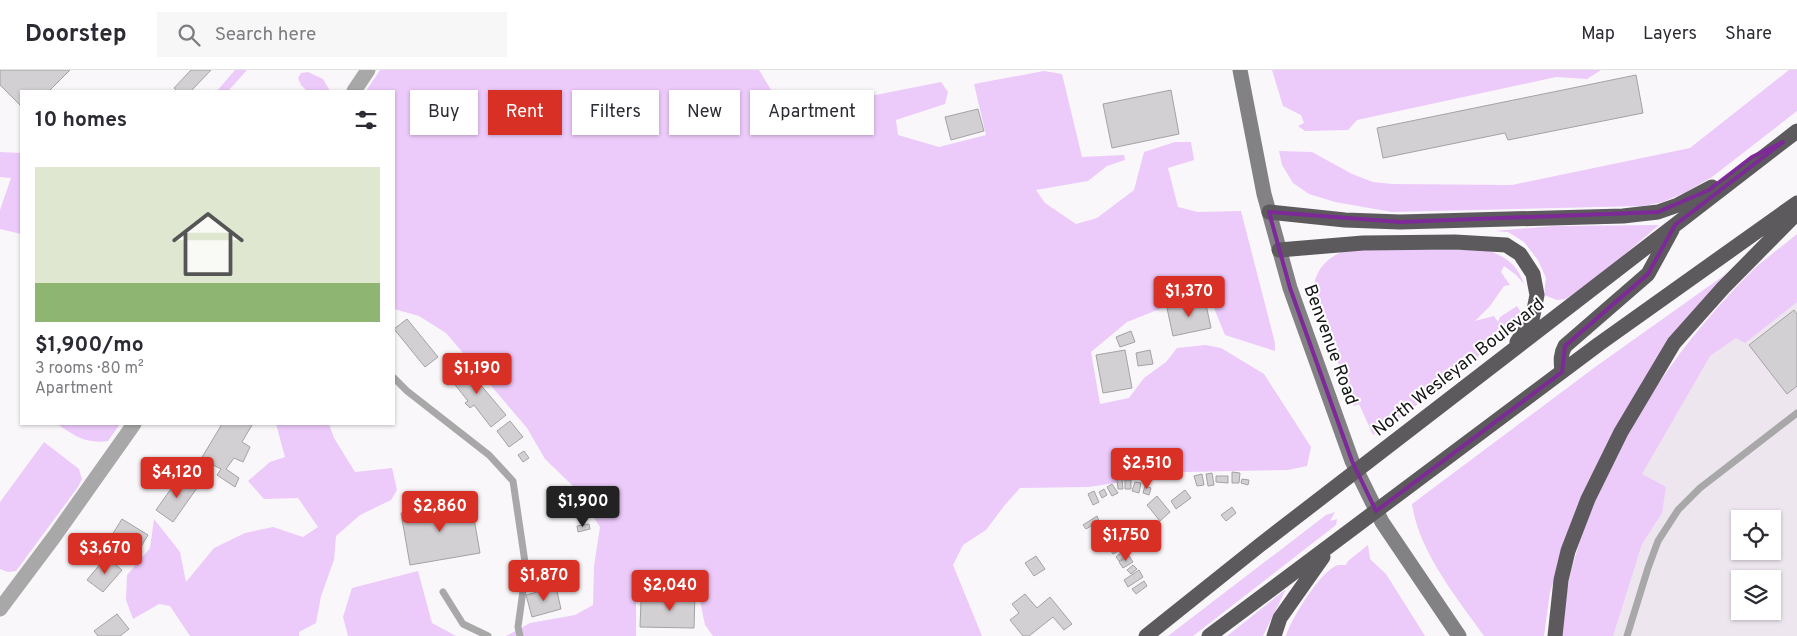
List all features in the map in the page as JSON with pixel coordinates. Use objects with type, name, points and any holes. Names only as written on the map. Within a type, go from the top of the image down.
[{"type":"highway","name":"North Wesleyan Boulevard","points":[[1146,636],[1268,539],[1797,131]]},
{"type":"highway","points":[[1269,212],[1346,220],[1400,222],[1623,216],[1658,212],[1709,190],[1752,157],[1783,142]]},
{"type":"highway","points":[[1209,636],[1562,372],[1797,203]]},
{"type":"highway","points":[[1555,636],[1561,580],[1568,552],[1588,499],[1621,432],[1674,343],[1723,288],[1797,213]]},
{"type":"highway","points":[[1562,372],[1560,360],[1561,352],[1565,346],[1648,274],[1675,225]]},
{"type":"highway","points":[[1279,250],[1362,243],[1455,242],[1506,245],[1520,254],[1533,274],[1536,288],[1537,294],[1532,320],[1517,342],[1475,380]]},
{"type":"highway","points":[[1274,636],[1280,618],[1331,545]]},
{"type":"main road","name":"Benvenue Road","points":[[1240,70],[1264,194],[1279,250],[1290,288],[1352,460],[1382,522],[1401,553],[1459,636]]},
{"type":"street","points":[[355,90],[368,70]]},
{"type":"street","points":[[0,609],[133,425]]},
{"type":"lane","points":[[395,379],[407,391],[489,455],[513,481],[526,569],[518,627],[520,636]]},
{"type":"lane","points":[[1627,636],[1658,541],[1678,510],[1700,488],[1797,413]]},
{"type":"lane","points":[[443,592],[463,624],[488,636]]},
{"type":"highlighted area","points":[[1783,142],[1675,225],[1648,274],[1565,346],[1562,372],[1376,511],[1352,461],[1290,288],[1269,212],[1400,222],[1658,212],[1709,190],[1752,157]]},
{"type":"shaded area","points":[[235,70],[247,70],[229,90],[218,90]]},
{"type":"shaded area","points":[[380,70],[759,70],[771,90],[750,90],[750,135],[874,135],[874,95],[941,82],[948,92],[945,104],[896,120],[898,135],[939,147],[986,135],[974,84],[1044,71],[1062,74],[1082,157],[1124,155],[1125,160],[1107,166],[1088,181],[1036,190],[1045,203],[1076,224],[1097,218],[1134,190],[1144,152],[1175,142],[1191,142],[1194,160],[1168,168],[1178,207],[1198,212],[1241,211],[1275,343],[1275,351],[1225,335],[1209,296],[1180,301],[1127,322],[1091,352],[1100,404],[1129,398],[1144,378],[1166,362],[1177,348],[1206,345],[1221,348],[1264,374],[1311,447],[1307,466],[1288,470],[1185,472],[1089,487],[1020,488],[986,530],[963,545],[953,565],[982,636],[713,636],[705,625],[697,586],[665,586],[663,597],[636,600],[636,636],[506,636],[530,623],[575,615],[593,605],[594,566],[600,527],[573,486],[545,459],[527,428],[446,333],[419,316],[395,309],[395,90],[367,90]]},
{"type":"shaded area","points":[[1272,70],[1601,70],[1587,79],[1556,77],[1357,120],[1348,130],[1305,131],[1298,126],[1304,123],[1301,115],[1283,106]]},
{"type":"shaded area","points":[[1789,70],[1797,70],[1797,111],[1712,177],[1686,192],[1663,202],[1643,206],[1392,212],[1335,202],[1309,194],[1293,183],[1282,165],[1279,151],[1312,152],[1352,174],[1373,182],[1392,184],[1512,185],[1690,148]]},
{"type":"shaded area","points":[[308,72],[323,79],[329,90],[306,90],[298,78],[301,73]]},
{"type":"shaded area","points":[[0,152],[20,153],[20,234],[0,229],[0,210],[11,178],[0,177]]},
{"type":"shaded area","points":[[1659,225],[1591,283],[1566,299],[1557,300],[1544,295],[1546,278],[1538,260],[1524,242],[1508,232],[1495,231],[1554,226]]},
{"type":"shaded area","points":[[1797,234],[1797,636],[1560,636],[1580,541],[1679,354],[1754,269]]},
{"type":"shaded area","points":[[1797,234],[1797,302],[1745,343],[1736,338],[1710,356],[1642,474],[1666,487],[1662,513],[1642,544],[1613,636],[1560,636],[1566,591],[1578,546],[1614,459],[1637,418],[1691,340],[1721,304],[1753,270]]},
{"type":"shaded area","points":[[1349,250],[1488,250],[1510,262],[1518,271],[1524,284],[1504,266],[1501,272],[1510,285],[1504,286],[1490,306],[1475,321],[1494,316],[1498,322],[1500,317],[1517,306],[1522,314],[1504,338],[1470,362],[1408,412],[1373,435],[1359,404],[1354,406],[1314,295],[1316,278],[1323,265],[1335,255]]},
{"type":"shaded area","points":[[1740,264],[1673,335],[1580,502],[1550,592],[1544,636],[1484,636],[1440,574],[1422,540],[1412,504],[1598,365]]},
{"type":"shaded area","points":[[58,425],[119,425],[108,441],[87,440]]},
{"type":"shaded area","points":[[276,425],[329,425],[334,438],[355,472],[392,468],[397,490],[391,500],[360,515],[336,536],[334,560],[321,596],[316,623],[299,632],[299,636],[190,636],[170,606],[159,604],[133,619],[126,600],[127,575],[150,548],[154,519],[180,552],[186,582],[214,548],[245,533],[273,527],[303,537],[318,527],[298,498],[264,499],[248,481],[270,462],[285,457]]},
{"type":"shaded area","points":[[44,442],[79,469],[82,479],[16,571],[8,572],[0,569],[0,502]]},
{"type":"shaded area","points":[[1335,512],[1330,521],[1337,519],[1336,525],[1193,636],[1168,636],[1326,515]]},
{"type":"shaded area","points":[[1368,545],[1370,559],[1386,574],[1425,636],[1286,636],[1300,607],[1323,576],[1338,565],[1346,565],[1348,561]]},
{"type":"shaded area","points":[[418,571],[432,623],[456,636],[348,636],[343,617],[352,588]]},
{"type":"shaded area","points":[[1286,589],[1263,636],[1227,636]]},
{"type":"building","points":[[0,70],[70,70],[50,90],[20,90],[20,105],[0,85]]},
{"type":"building","points":[[191,70],[211,70],[192,90],[176,90],[174,88]]},
{"type":"building","points":[[1636,75],[1643,113],[1508,140],[1505,133],[1383,158],[1377,128]]},
{"type":"building","points":[[1171,90],[1179,134],[1112,148],[1103,104]]},
{"type":"building","points":[[978,109],[984,131],[951,140],[945,117]]},
{"type":"building","points":[[1205,300],[1211,328],[1173,336],[1167,308]]},
{"type":"building","points":[[1794,310],[1797,314],[1797,386],[1787,394],[1749,345]]},
{"type":"building","points":[[407,319],[438,357],[425,367],[395,328]]},
{"type":"building","points":[[1131,331],[1135,342],[1120,347],[1116,337]]},
{"type":"building","points":[[1125,350],[1132,388],[1103,393],[1096,355]]},
{"type":"building","points":[[1150,350],[1153,364],[1138,366],[1136,353]]},
{"type":"building","points":[[463,364],[506,415],[491,427],[474,405],[470,408],[465,403],[468,401],[448,376]]},
{"type":"building","points":[[510,421],[523,437],[509,447],[497,431]]},
{"type":"building","points":[[221,425],[252,425],[242,442],[250,447],[243,462],[234,458],[226,469],[239,478],[235,487],[217,475],[221,469],[201,459]]},
{"type":"building","points":[[524,451],[529,458],[523,462],[518,455]]},
{"type":"building","points":[[1232,472],[1240,473],[1239,483],[1232,483]]},
{"type":"building","points":[[1212,473],[1214,485],[1208,486],[1206,474]]},
{"type":"building","points":[[1202,474],[1204,485],[1197,486],[1194,476]]},
{"type":"building","points":[[180,476],[197,488],[173,522],[156,510]]},
{"type":"building","points":[[1216,476],[1228,476],[1228,483],[1216,482]]},
{"type":"building","points":[[1122,479],[1123,489],[1118,489],[1117,480]]},
{"type":"building","points":[[1242,479],[1249,480],[1248,485],[1241,483]]},
{"type":"building","points":[[1125,480],[1131,480],[1131,489],[1125,489]]},
{"type":"building","points":[[1135,482],[1141,483],[1139,493],[1132,491]]},
{"type":"building","points":[[1112,484],[1118,493],[1112,496],[1107,487]]},
{"type":"building","points":[[1145,486],[1151,488],[1149,495],[1143,493]]},
{"type":"building","points":[[1104,489],[1107,495],[1102,498],[1099,492]]},
{"type":"building","points":[[1185,490],[1191,498],[1176,509],[1171,501]]},
{"type":"building","points":[[1094,491],[1099,502],[1093,505],[1088,494]]},
{"type":"building","points":[[1157,496],[1170,512],[1160,521],[1147,505]]},
{"type":"building","points":[[471,501],[480,553],[410,565],[401,513]]},
{"type":"building","points":[[1232,507],[1236,513],[1226,521],[1221,515]]},
{"type":"building","points":[[1097,516],[1099,521],[1086,529],[1083,525]]},
{"type":"building","points":[[122,519],[148,535],[133,560],[107,543]]},
{"type":"building","points":[[589,524],[590,529],[578,532],[577,526]]},
{"type":"building","points":[[1108,529],[1112,534],[1100,543],[1096,538]]},
{"type":"building","points":[[1114,537],[1116,542],[1109,546],[1107,541]]},
{"type":"building","points":[[1118,544],[1121,549],[1113,554],[1110,550]]},
{"type":"building","points":[[1122,552],[1126,556],[1119,561],[1116,557]]},
{"type":"building","points":[[1036,556],[1045,569],[1034,576],[1025,563]]},
{"type":"building","points":[[1129,556],[1133,562],[1123,568],[1119,562]]},
{"type":"building","points":[[106,557],[122,570],[103,592],[87,580]]},
{"type":"building","points":[[1133,565],[1137,569],[1131,574],[1127,570]]},
{"type":"building","points":[[1139,570],[1143,577],[1128,587],[1124,580]]},
{"type":"building","points":[[1144,581],[1147,586],[1136,594],[1132,589]]},
{"type":"building","points":[[556,587],[561,609],[532,617],[526,595]]},
{"type":"building","points":[[668,593],[695,593],[694,628],[640,627],[641,601],[668,602]]},
{"type":"building","points":[[1025,594],[1037,608],[1050,597],[1072,624],[1064,630],[1053,617],[1029,636],[1023,636],[1010,620],[1019,613],[1012,604]]},
{"type":"building","points":[[117,614],[129,629],[120,636],[98,636],[94,631]]}]
